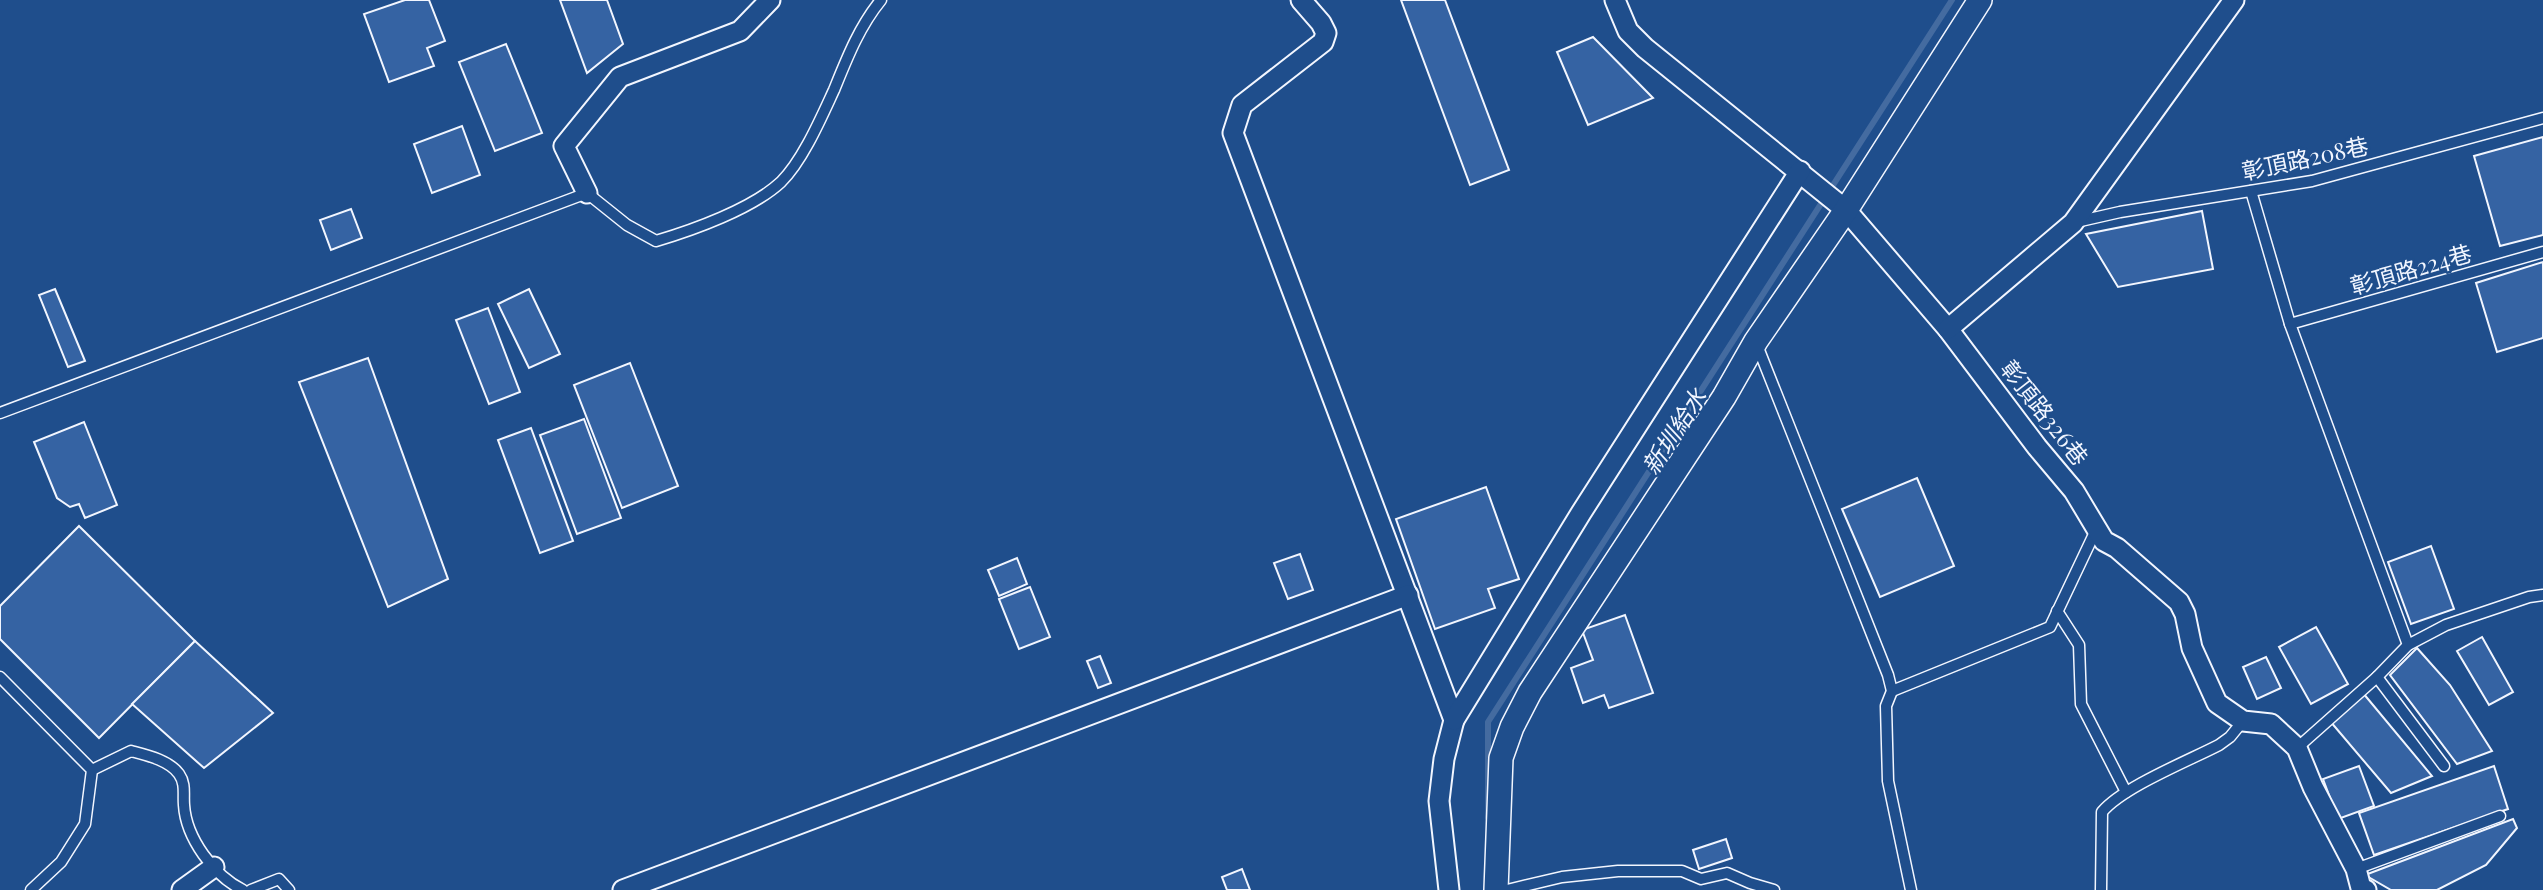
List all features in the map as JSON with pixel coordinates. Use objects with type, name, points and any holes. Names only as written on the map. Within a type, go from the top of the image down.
[{"type":"street","points":[[587,193],[564,146],[620,77],[740,31],[769,0]]},
{"type":"street","points":[[1301,0],[1321,23],[1326,33],[1323,42],[1242,105],[1233,133],[1454,720]]},
{"type":"street","name":"彰頂路326巷","points":[[1615,0],[1628,31],[1645,48],[1841,206],[1948,329],[2037,447],[2074,491],[2104,541],[2116,548],[2179,602],[2185,614],[2192,648],[2217,703],[2243,721],[2271,724],[2297,748],[2313,787],[2356,869],[2361,888],[2365,890]]},
{"type":"street","points":[[1496,890],[1501,758],[1512,727],[1530,692],[1724,397],[1841,206],[1980,0]]},
{"type":"street","points":[[1948,329],[2073,223],[2234,0]]},
{"type":"street","points":[[1449,890],[1439,802],[1444,759],[1454,720],[1581,513],[1800,171]]},
{"type":"street","points":[[623,890],[1408,595]]},
{"type":"street","points":[[182,890],[214,867]]},
{"type":"lane","points":[[0,413],[587,193],[627,225],[656,241],[693,230],[760,197],[782,181],[817,128],[862,25],[881,0]]},
{"type":"lane","name":"彰頂路208巷","points":[[2073,223],[2120,212],[2312,181],[2543,118]]},
{"type":"lane","points":[[2251,191],[2290,324],[2408,645]]},
{"type":"lane","name":"彰頂路224巷","points":[[2290,324],[2543,252]]},
{"type":"lane","points":[[1756,341],[1892,691],[1886,706],[1888,782],[1911,890]]},
{"type":"lane","points":[[1892,691],[2050,626],[2096,529]]},
{"type":"lane","points":[[2297,748],[2377,677],[2408,645],[2445,625],[2529,597],[2543,595]]},
{"type":"lane","points":[[2057,611],[2078,645],[2081,704],[2126,792]]},
{"type":"lane","points":[[0,677],[92,770]]},
{"type":"lane","points":[[2377,677],[2444,766]]},
{"type":"lane","points":[[2101,890],[2102,812],[2110,802],[2219,745],[2230,737],[2243,721]]},
{"type":"lane","points":[[92,770],[131,751],[150,756],[180,774],[185,790],[183,803],[188,827],[201,851],[229,883],[243,890]]},
{"type":"lane","points":[[31,890],[61,862],[85,824],[92,770]]},
{"type":"lane","points":[[2356,869],[2500,816]]},
{"type":"lane","points":[[1507,890],[1562,877],[1631,871],[1682,871],[1701,879],[1727,873],[1774,890]]},
{"type":"lane","points":[[251,890],[279,879],[289,890]]},
{"type":"building","points":[[405,0],[429,0],[445,41],[427,48],[434,66],[389,82],[364,14]]},
{"type":"building","points":[[560,0],[607,0],[623,44],[587,73]]},
{"type":"building","points":[[1401,0],[1445,0],[1509,170],[1470,185]]},
{"type":"building","points":[[1593,37],[1653,98],[1588,125],[1557,52]]},
{"type":"building","points":[[506,44],[542,133],[495,151],[459,62]]},
{"type":"building","points":[[462,126],[480,175],[432,193],[414,144]]},
{"type":"building","points":[[2543,137],[2543,235],[2500,246],[2474,156]]},
{"type":"building","points":[[351,209],[362,238],[331,250],[320,220]]},
{"type":"building","points":[[2202,211],[2213,269],[2118,287],[2086,234]]},
{"type":"building","points":[[2543,262],[2543,338],[2497,352],[2476,283]]},
{"type":"building","points":[[55,289],[85,361],[68,367],[39,295]]},
{"type":"building","points":[[529,289],[560,354],[529,368],[498,304]]},
{"type":"building","points":[[488,308],[520,392],[489,404],[456,320]]},
{"type":"building","points":[[368,358],[448,579],[388,607],[299,382]]},
{"type":"building","points":[[630,363],[678,486],[622,508],[574,385]]},
{"type":"building","points":[[584,419],[621,518],[577,534],[540,435]]},
{"type":"building","points":[[84,422],[117,505],[85,518],[79,504],[70,507],[57,498],[34,442]]},
{"type":"building","points":[[531,428],[573,541],[540,553],[498,440]]},
{"type":"building","points":[[1917,478],[1954,566],[1880,597],[1842,509]]},
{"type":"building","points":[[1486,487],[1519,579],[1488,589],[1495,608],[1435,629],[1396,519]]},
{"type":"building","points":[[79,526],[195,641],[99,738],[0,639],[0,606]]},
{"type":"building","points":[[2431,546],[2454,609],[2411,624],[2388,562]]},
{"type":"building","points":[[1300,554],[1313,590],[1288,599],[1274,563]]},
{"type":"building","points":[[1017,558],[1027,584],[999,596],[988,570]]},
{"type":"building","points":[[1030,587],[1050,637],[1019,649],[999,599]]},
{"type":"building","points":[[1625,615],[1653,693],[1609,708],[1604,695],[1583,703],[1571,668],[1593,660],[1582,630]]},
{"type":"building","points":[[2316,627],[2348,684],[2311,704],[2279,647]]},
{"type":"building","points":[[2482,637],[2513,692],[2489,705],[2457,651]]},
{"type":"building","points":[[195,641],[273,713],[204,768],[132,704]]},
{"type":"building","points":[[2417,648],[2450,685],[2492,751],[2457,764],[2390,675]]},
{"type":"building","points":[[1100,656],[1111,683],[1098,688],[1087,661]]},
{"type":"building","points":[[2266,657],[2281,688],[2257,699],[2243,667]]},
{"type":"building","points":[[2363,693],[2432,776],[2391,793],[2330,721]]},
{"type":"building","points":[[2359,766],[2374,806],[2338,819],[2323,779]]},
{"type":"building","points":[[2494,766],[2508,809],[2374,855],[2359,813]]},
{"type":"building","points":[[2513,819],[2517,828],[2486,865],[2437,890],[2391,890],[2365,875]]},
{"type":"building","points":[[1726,839],[1732,858],[1699,869],[1693,850]]},
{"type":"building","points":[[1242,869],[1250,890],[1227,890],[1222,877]]},
{"type":"waterway","name":"新圳給水","points":[[1488,817],[1488,722],[1952,0]]}]
